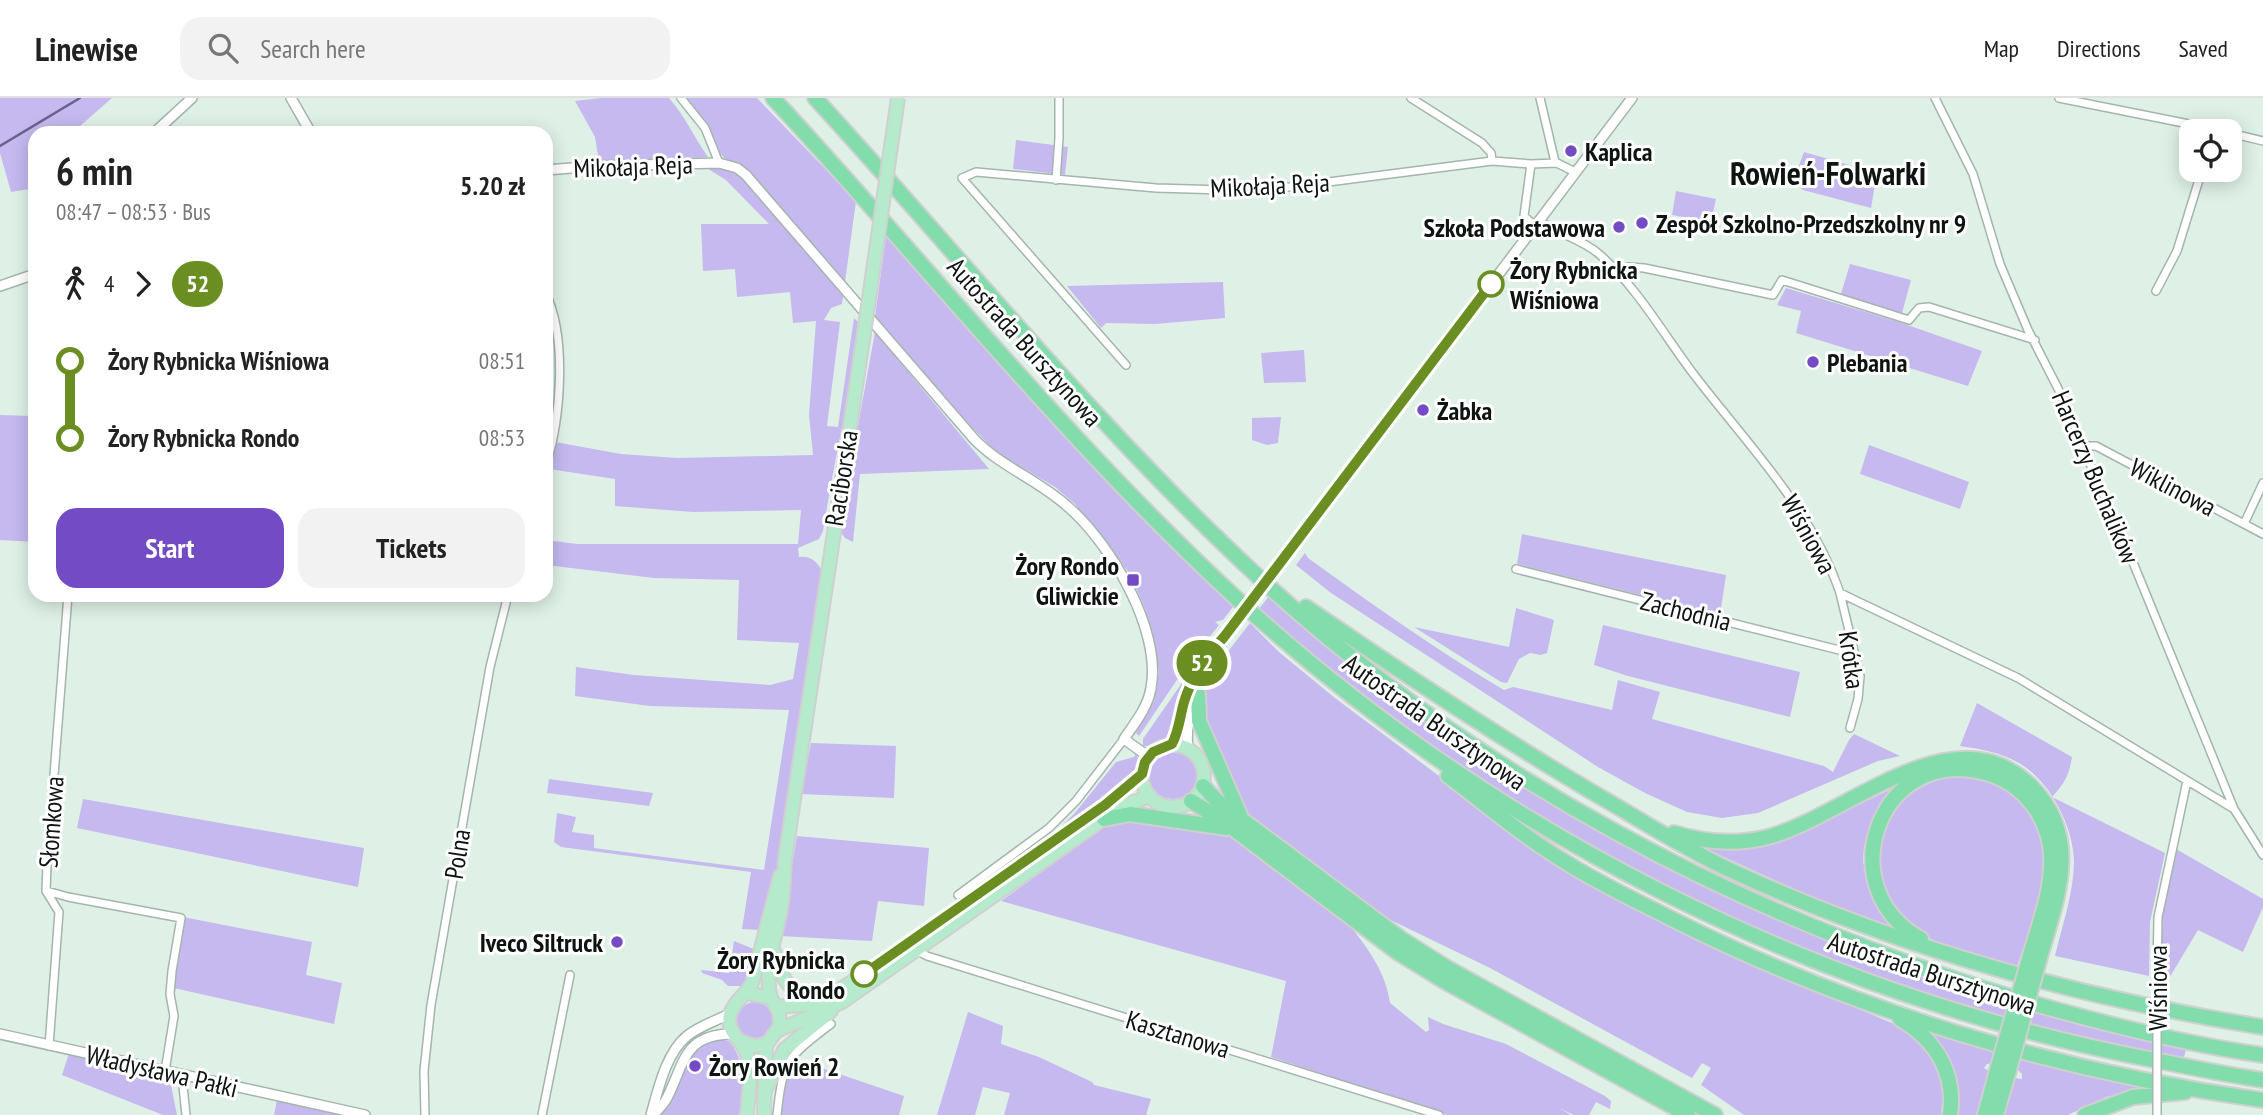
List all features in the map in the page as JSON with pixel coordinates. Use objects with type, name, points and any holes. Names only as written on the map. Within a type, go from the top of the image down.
[{"type":"highway","name":"Autostrada Bursztynowa","points":[[773,98],[1129,494],[1256,616],[1390,724],[1480,786],[1616,868],[1724,922],[1881,987],[1980,1020],[2115,1052],[2263,1080]]},
{"type":"highway","name":"Autostrada Bursztynowa","points":[[815,98],[1103,421],[1190,511],[1303,616],[1393,688],[1489,755],[1624,837],[1730,890],[1867,948],[1977,987],[2114,1027],[2263,1055]]},
{"type":"highway","points":[[1255,574],[1532,757],[1647,824],[1741,874],[1813,905],[1944,952],[2100,996],[2263,1027]]},
{"type":"highway","points":[[1198,694],[1199,721],[1235,806],[1238,825]]},
{"type":"highway","points":[[1390,724],[1431,763],[1565,863],[1701,934],[1822,986],[1884,1009],[2038,1055],[2109,1072],[2263,1100]]},
{"type":"highway","points":[[1647,824],[1711,841],[1731,842],[1767,837],[1809,821],[1921,766],[1955,758],[1992,763],[2011,771],[2040,796],[2054,819],[2060,836],[2062,873],[2004,1069],[1996,1115]]},
{"type":"highway","points":[[1944,952],[1914,936],[1889,915],[1875,885],[1871,866],[1872,846],[1880,821],[1896,797],[1925,777],[1939,771],[1956,769],[1990,774],[2006,781],[2031,802],[2045,825],[2051,850],[2051,868],[2035,957]]},
{"type":"highway","points":[[1203,786],[1238,825],[1367,930],[1420,966],[1688,1115]]},
{"type":"highway","points":[[1191,801],[1238,825],[1437,962],[1715,1115]]},
{"type":"highway","points":[[1104,819],[1130,814],[1217,825],[1238,825]]},
{"type":"highway","points":[[1884,1009],[1919,1032],[1942,1059],[1950,1079],[1950,1115]]},
{"type":"highway","points":[[1984,1115],[2004,1069]]},
{"type":"highway","points":[[2085,1115],[2133,1097],[2209,1091]]},
{"type":"main road","name":"Raciborska","points":[[774,1003],[769,980],[773,943],[784,892],[785,859],[898,98]]},
{"type":"main road","points":[[747,1115],[747,1054],[730,1025],[734,1006],[747,993],[774,1003],[811,1004],[830,995],[905,948],[1105,805],[1142,774],[1149,757],[1159,748],[1172,744],[1188,748],[1201,762],[1205,774],[1203,786],[1191,801],[1179,806],[1166,806],[1150,796],[1144,786],[1142,774]]},
{"type":"main road","points":[[766,1089],[784,1050],[842,1002],[1119,807],[1150,796]]},
{"type":"main road","name":"Raciborska","points":[[747,993],[755,974],[785,859]]},
{"type":"main road","points":[[773,943],[777,963],[787,985],[810,997],[830,995]]},
{"type":"main road","points":[[764,1115],[766,1045],[779,1030],[842,1002]]},
{"type":"main road","points":[[774,1003],[780,1016],[779,1030]]},
{"type":"main road","points":[[736,1037],[755,1046],[766,1045]]},
{"type":"street","points":[[162,126],[192,98]]},
{"type":"street","points":[[291,98],[307,126]]},
{"type":"street","points":[[681,98],[705,128],[719,163],[746,175],[975,440],[1004,466],[1050,492],[1080,517],[1133,594],[1141,617],[1153,677],[1147,701],[1124,739],[1076,802],[1049,828],[958,895]]},
{"type":"street","points":[[1056,180],[1059,98]]},
{"type":"street","points":[[1411,98],[1482,143],[1492,153],[1492,161]]},
{"type":"street","points":[[1540,98],[1555,162],[1575,172]]},
{"type":"street","points":[[1172,744],[1177,734],[1183,704],[1206,656],[1226,635],[1632,98]]},
{"type":"street","name":"Harcerzy Buchalików","points":[[1935,98],[1973,174],[2000,264],[2028,330],[2068,408],[2234,809],[2263,855]]},
{"type":"street","points":[[2059,98],[2179,123]]},
{"type":"street","points":[[2242,136],[2263,141]]},
{"type":"street","name":"Mikołaja Reja","points":[[1126,365],[962,178],[976,172],[1156,188],[1258,191],[1492,161],[1531,164],[1555,162]]},
{"type":"street","name":"Mikołaja Reja","points":[[553,169],[610,165],[719,163]]},
{"type":"street","points":[[1531,164],[1524,216],[1537,223]]},
{"type":"street","points":[[2156,291],[2178,251],[2198,182]]},
{"type":"street","name":"Wiśniowa","points":[[1537,223],[1591,247],[1633,290],[1792,501],[1815,536],[1840,593],[2018,678],[2234,809]]},
{"type":"street","points":[[1617,272],[1628,267],[1644,268],[1773,295],[1782,280],[1909,320],[1919,308],[1929,307],[2035,340]]},
{"type":"street","points":[[0,286],[28,276]]},
{"type":"street","points":[[553,310],[559,336],[553,436]]},
{"type":"street","name":"Wiklinowa","points":[[2082,446],[2096,446],[2263,534]]},
{"type":"street","points":[[2244,524],[2263,483]]},
{"type":"street","name":"Zachodnia","points":[[1516,569],[1855,654]]},
{"type":"street","name":"Krótka","points":[[1840,593],[1860,676],[1858,699],[1850,727]]},
{"type":"street","name":"Słomkowa","points":[[48,1045],[59,912],[46,891],[67,602]]},
{"type":"street","name":"Polna","points":[[425,1115],[424,1071],[430,1005],[485,694],[506,602]]},
{"type":"street","points":[[1188,748],[1186,736],[1192,708],[1226,635]]},
{"type":"street","points":[[1124,739],[1149,757]]},
{"type":"street","name":"Wiśniowa","points":[[2157,1115],[2158,917],[2187,781]]},
{"type":"street","points":[[46,891],[181,918],[172,971],[170,994],[174,1016],[165,1071]]},
{"type":"street","name":"Kasztanowa","points":[[918,950],[927,956],[1439,1115]]},
{"type":"street","points":[[542,1115],[570,975]]},
{"type":"street","points":[[652,1115],[677,1048],[698,1028],[731,1013]]},
{"type":"street","points":[[777,1115],[788,1061],[831,1024]]},
{"type":"street","name":"Władysława Pałki","points":[[0,1034],[365,1115]]},
{"type":"street","points":[[652,1115],[666,1100],[680,1065],[691,1048],[707,1037],[736,1037]]},
{"type":"street","points":[[184,1075],[186,1115]]},
{"type":"shaded area","points":[[0,98],[112,98],[80,126],[28,126],[28,189],[11,192],[0,153]]},
{"type":"shaded area","points":[[601,98],[669,98],[708,157],[599,162],[595,137],[575,101]]},
{"type":"shaded area","points":[[686,98],[757,98],[856,201],[845,282],[740,165],[724,158],[710,130]]},
{"type":"shaded area","points":[[1016,140],[1068,147],[1065,175],[1013,169]]},
{"type":"shaded area","points":[[1804,152],[1877,173],[1871,208],[1803,190],[1793,182]]},
{"type":"shaded area","points":[[705,167],[723,168],[741,177],[844,291],[842,304],[831,308],[824,320],[840,322],[827,426],[838,427],[854,318],[862,326],[823,531],[819,539],[798,548],[799,557],[812,559],[821,569],[778,865],[760,930],[742,929],[751,872],[561,847],[554,842],[557,813],[576,817],[572,832],[594,835],[594,848],[764,870],[789,710],[650,706],[575,696],[576,667],[634,675],[770,685],[793,679],[799,643],[737,640],[739,580],[654,578],[553,566],[553,541],[577,544],[798,544],[801,510],[693,512],[615,506],[615,479],[553,470],[555,442],[621,454],[677,458],[813,455],[809,415],[816,321],[793,323],[790,292],[737,297],[735,269],[703,271],[701,224],[769,224],[726,180]]},
{"type":"shaded area","points":[[1676,191],[1716,199],[1711,222],[1672,215]]},
{"type":"shaded area","points":[[886,236],[1098,472],[1233,607],[1223,620],[1215,622],[1219,625],[1185,668],[1139,736],[1136,733],[1154,701],[1159,671],[1145,609],[1130,574],[1075,504],[1055,487],[996,452],[962,417],[960,418],[875,316]]},
{"type":"shaded area","points":[[1850,264],[1911,280],[1902,313],[1840,297]]},
{"type":"shaded area","points":[[1223,282],[1225,318],[1155,324],[1106,323],[1101,328],[1067,286]]},
{"type":"shaded area","points":[[1786,288],[1899,322],[1982,351],[1968,386],[1796,333],[1801,311],[1777,305]]},
{"type":"shaded area","points":[[875,332],[989,469],[860,474],[853,542],[845,538],[839,530]]},
{"type":"shaded area","points":[[1304,350],[1306,382],[1264,383],[1261,353]]},
{"type":"shaded area","points":[[0,415],[28,416],[28,542],[0,540]]},
{"type":"shaded area","points":[[1281,417],[1278,443],[1267,445],[1252,440],[1252,418]]},
{"type":"shaded area","points":[[1869,445],[1969,482],[1960,509],[1860,474]]},
{"type":"shaded area","points":[[1522,534],[1726,575],[1720,615],[1517,564]]},
{"type":"shaded area","points":[[1305,553],[1308,558],[1404,626],[1504,690],[1513,687],[1612,710],[1618,680],[1660,692],[1652,719],[1824,766],[1833,772],[1854,734],[1900,756],[1878,761],[1758,813],[1722,818],[1687,812],[1598,767],[1331,593],[1296,565]]},
{"type":"shaded area","points":[[1270,595],[1593,825],[1966,989],[2082,1026],[2186,1049],[2184,1057],[2001,1017],[1911,990],[1822,958],[1681,895],[1546,820],[1407,729],[1258,610]]},
{"type":"shaded area","points":[[1516,608],[1554,620],[1547,653],[1530,653],[1519,659],[1507,683],[1501,682],[1414,627],[1509,647]]},
{"type":"shaded area","points":[[1250,623],[1279,652],[1335,698],[1567,872],[1714,948],[1903,1030],[1922,1046],[1936,1066],[1943,1089],[1941,1115],[1744,1115],[1701,1085],[1711,1068],[1702,1063],[1692,1078],[1490,968],[1376,913],[1246,815],[1204,721],[1203,696],[1220,662]]},
{"type":"shaded area","points":[[1603,625],[1800,672],[1790,717],[1594,665]]},
{"type":"shaded area","points":[[1195,664],[1171,736],[1153,746],[1143,746],[1143,739]]},
{"type":"shaded area","points":[[1977,703],[2072,757],[2065,779],[2052,797],[2029,770],[2017,762],[1996,753],[1960,746]]},
{"type":"shaded area","points":[[811,743],[896,746],[894,798],[801,794]]},
{"type":"shaded area","points":[[1173,751],[1190,758],[1197,775],[1190,792],[1173,799],[1156,792],[1149,775],[1156,758]]},
{"type":"shaded area","points":[[1136,754],[1139,760],[1138,772],[1025,858],[1020,858],[1074,814],[1116,762]]},
{"type":"shaded area","points":[[1948,777],[1976,777],[1997,784],[2022,802],[2035,820],[2042,840],[2042,882],[2038,904],[2017,966],[1934,941],[1899,914],[1886,894],[1879,853],[1886,823],[1904,799],[1932,782]]},
{"type":"shaded area","points":[[549,779],[653,793],[649,806],[547,793]]},
{"type":"shaded area","points":[[1900,785],[1884,802],[1868,830],[1863,864],[1878,904],[1892,927],[1818,900],[1700,846],[1714,847],[1845,811]]},
{"type":"shaded area","points":[[2053,797],[2165,853],[2150,922],[2149,976],[2055,956],[2070,897],[2074,861],[2069,833]]},
{"type":"shaded area","points":[[83,799],[364,848],[358,887],[77,828]]},
{"type":"shaded area","points":[[1119,819],[1228,833],[1351,927],[1381,972],[1390,1003],[1426,1032],[1429,1030],[1428,1017],[1506,1044],[1605,1096],[1611,1101],[1610,1109],[1596,1102],[1589,1115],[1574,1115],[1559,1108],[1571,1115],[1447,1115],[1271,1057],[1286,981],[1001,901]]},
{"type":"shaded area","points":[[797,836],[929,848],[924,906],[878,901],[872,941],[780,936]]},
{"type":"shaded area","points":[[2176,849],[2263,899],[2263,907],[2243,952],[2198,930],[2168,980],[2161,978],[2163,908]]},
{"type":"shaded area","points":[[183,917],[312,942],[306,975],[342,983],[334,1024],[174,988]]},
{"type":"shaded area","points":[[734,941],[756,950],[750,976],[744,986],[728,986],[722,980],[702,973],[701,970],[729,973]]},
{"type":"shaded area","points":[[755,1002],[767,1008],[773,1020],[767,1032],[755,1038],[743,1032],[737,1020],[743,1008]]},
{"type":"shaded area","points":[[968,1012],[1003,1026],[1001,1044],[1039,1057],[1094,1085],[1151,1099],[1146,1115],[1004,1115],[1010,1093],[983,1087],[975,1115],[937,1115]]},
{"type":"shaded area","points":[[1926,1028],[1996,1050],[1992,1063],[1984,1068],[1989,1071],[1977,1115],[1958,1115],[1957,1091],[1951,1068],[1941,1048]]},
{"type":"shaded area","points":[[718,1039],[729,1041],[742,1067],[744,1085],[741,1115],[659,1115],[688,1061],[695,1052]]},
{"type":"shaded area","points":[[70,1050],[169,1075],[177,1115],[163,1115],[62,1075]]},
{"type":"shaded area","points":[[2021,1057],[2146,1088],[2106,1097],[2068,1115],[2004,1115],[2015,1078],[2022,1079],[2022,1074],[2017,1069]]},
{"type":"shaded area","points":[[795,1059],[904,1096],[899,1115],[781,1115],[788,1061]]},
{"type":"shaded area","points":[[277,1100],[343,1115],[274,1115]]},
{"type":"waterway","points":[[33,126],[80,98]]},
{"type":"waterway","points":[[0,146],[28,129]]},
{"type":"bus line","name":"52","points":[[864,974],[905,948],[1105,805],[1142,774],[1145,762],[1153,752],[1172,744],[1177,734],[1183,704],[1206,656],[1224,637],[1491,284]]},
{"type":"place","name":"Kaplica","points":[[1571,151]]},
{"type":"place","name":"Zespół Szkolno-Przedszkolny nr 9","points":[[1642,223]]},
{"type":"place","name":"Szkoła Podstawowa","points":[[1619,227]]},
{"type":"place","name":"Żory Rybnicka Wiśniowa","points":[[1491,284]]},
{"type":"place","name":"Plebania","points":[[1813,362]]},
{"type":"place","name":"Żabka","points":[[1423,410]]},
{"type":"place","name":"Żory Rondo Gliwickie","points":[[1133,580]]},
{"type":"place","name":"Iveco Siltruck","points":[[617,942]]},
{"type":"place","name":"Żory Rybnicka Rondo","points":[[864,974]]},
{"type":"place","name":"Żory Rowień 2","points":[[695,1066]]},
{"type":"district","name":"Rowień-Folwarki","points":[[1828,172]]}]
